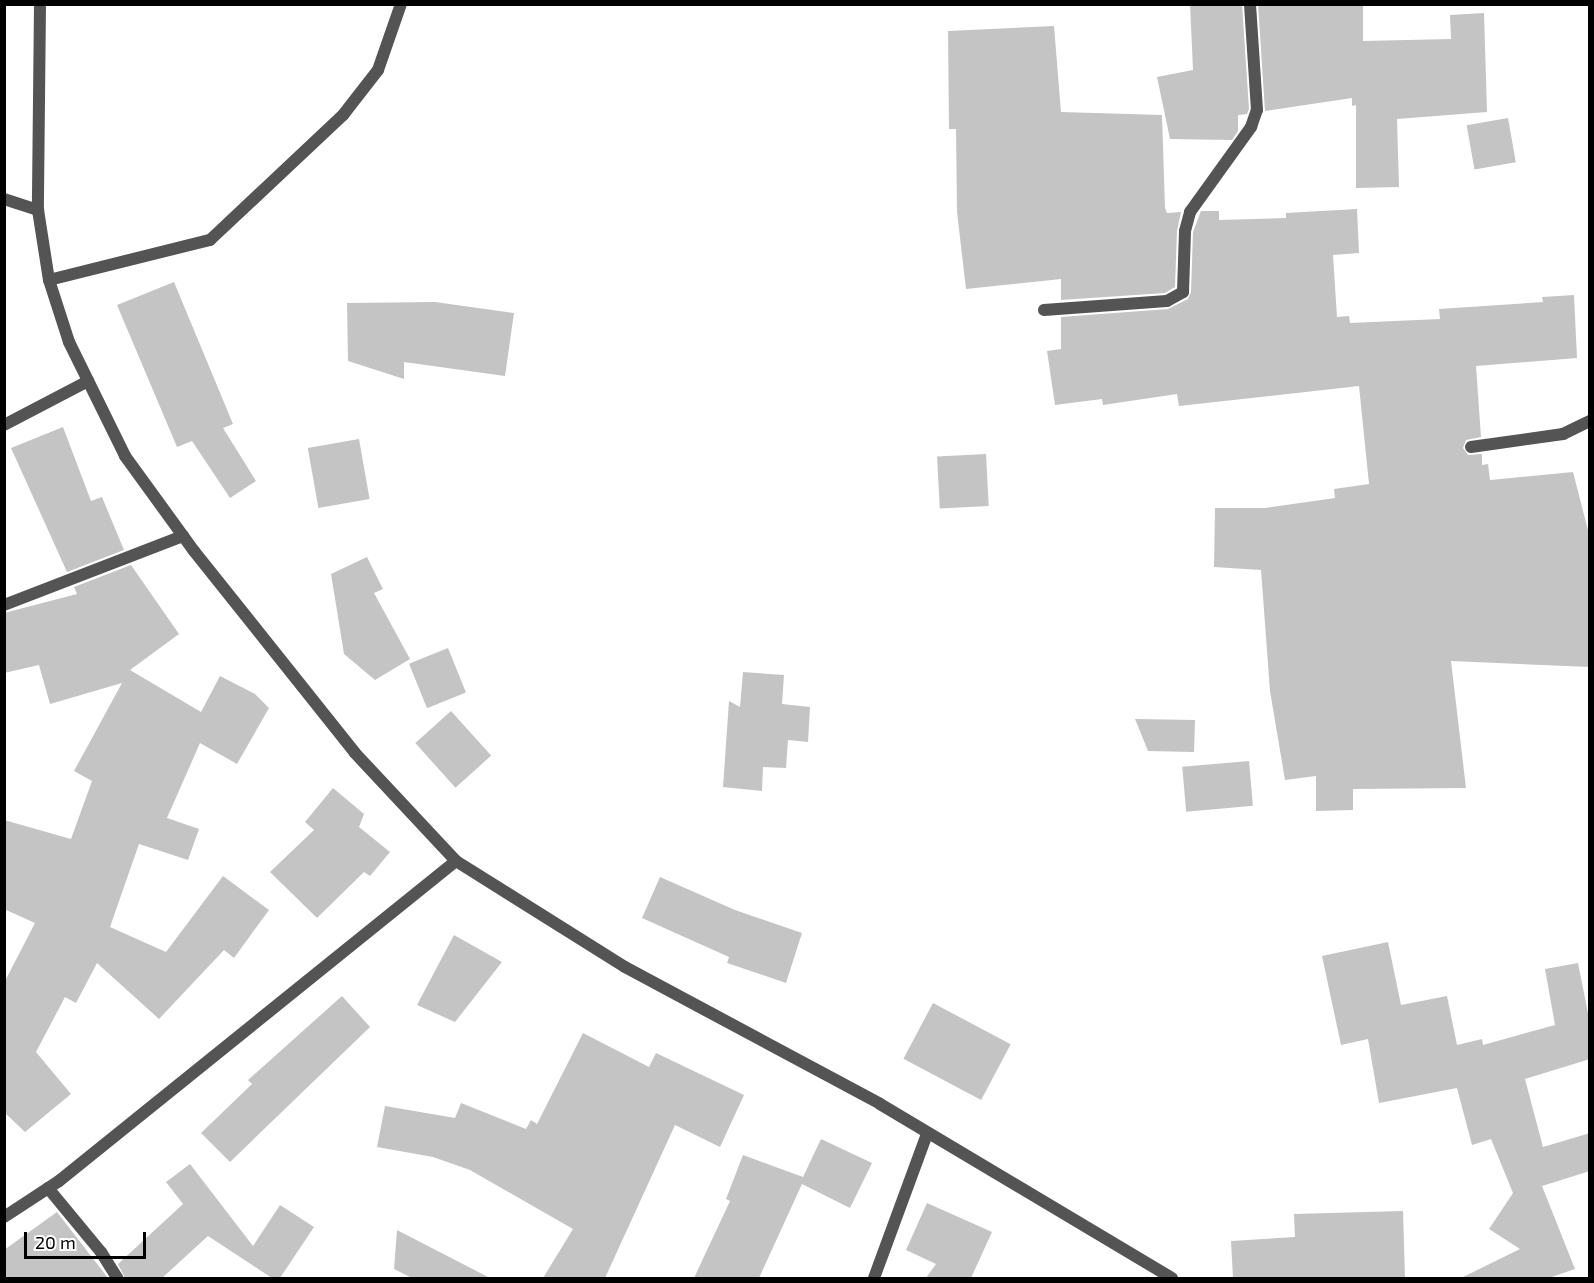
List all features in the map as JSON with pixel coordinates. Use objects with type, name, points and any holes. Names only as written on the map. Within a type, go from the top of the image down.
[{"type":"street","points":[[40,4],[38,210],[49,280],[69,342],[125,456],[183,536],[355,753],[456,861],[625,967],[927,1134],[1172,1278]]},
{"type":"street","points":[[49,280],[210,240],[343,115],[378,70],[401,4]]},
{"type":"street","points":[[1044,310],[1167,301],[1183,292],[1185,231],[1190,212],[1251,127],[1257,110],[1250,4]]},
{"type":"street","points":[[4,199],[38,210]]},
{"type":"street","points":[[4,425],[88,381]]},
{"type":"street","points":[[1471,447],[1563,434],[1590,421]]},
{"type":"street","points":[[4,605],[183,536]]},
{"type":"street","points":[[4,1217],[48,1188],[456,861]]},
{"type":"street","points":[[874,1278],[927,1134]]},
{"type":"street","points":[[48,1188],[101,1252],[117,1278]]},
{"type":"building","points":[[1190,4],[1242,4],[1249,109],[1247,114],[1238,115],[1238,131],[1232,140],[1170,139],[1157,77],[1193,70]]},
{"type":"building","points":[[1258,4],[1363,4],[1363,41],[1451,39],[1450,15],[1484,13],[1487,112],[1397,119],[1399,187],[1356,188],[1356,105],[1352,106],[1352,98],[1265,111]]},
{"type":"building","points":[[1054,26],[1061,112],[1162,115],[1165,208],[1167,213],[1181,212],[1177,231],[1175,287],[1165,293],[1061,300],[1061,279],[966,289],[957,212],[956,129],[949,129],[948,31]]},
{"type":"building","points":[[1508,118],[1516,162],[1474,170],[1467,125]]},
{"type":"building","points":[[1357,209],[1359,253],[1333,255],[1337,317],[1349,316],[1350,323],[1440,319],[1439,309],[1543,302],[1542,297],[1574,295],[1577,358],[1476,366],[1481,437],[1466,440],[1463,448],[1468,455],[1482,454],[1482,465],[1488,464],[1490,480],[1573,472],[1590,538],[1590,667],[1451,661],[1466,788],[1353,789],[1353,810],[1316,811],[1316,776],[1285,780],[1270,691],[1261,570],[1214,567],[1215,508],[1265,508],[1335,498],[1334,489],[1369,484],[1359,386],[1179,406],[1177,394],[1103,405],[1102,399],[1055,405],[1047,351],[1061,349],[1061,317],[1168,309],[1188,299],[1191,292],[1193,232],[1201,211],[1219,211],[1219,220],[1286,218],[1286,213]]},
{"type":"building","points":[[174,282],[233,424],[223,428],[256,481],[230,498],[192,441],[177,447],[117,305]]},
{"type":"building","points":[[435,302],[514,313],[505,376],[404,362],[404,379],[348,361],[347,303]]},
{"type":"building","points":[[63,427],[91,501],[102,497],[124,550],[67,572],[11,448]]},
{"type":"building","points":[[359,439],[370,499],[318,508],[308,448]]},
{"type":"building","points":[[986,454],[989,506],[940,508],[937,457]]},
{"type":"building","points":[[367,557],[383,589],[374,593],[410,659],[375,680],[344,654],[331,574]]},
{"type":"building","points":[[131,565],[179,634],[130,670],[201,712],[220,676],[255,694],[269,708],[237,764],[200,743],[167,818],[199,829],[188,860],[139,844],[110,927],[166,952],[223,876],[269,910],[234,958],[224,950],[159,1019],[97,963],[76,1003],[65,997],[36,1052],[71,1094],[25,1132],[4,1112],[4,983],[35,923],[4,909],[4,820],[71,839],[92,781],[74,771],[122,683],[50,704],[39,665],[4,673],[4,613],[77,594],[74,587]]},
{"type":"building","points":[[448,648],[466,693],[427,708],[409,664]]},
{"type":"building","points":[[743,672],[784,675],[782,704],[810,707],[808,742],[788,740],[786,768],[763,767],[762,791],[723,787],[729,701],[740,707]]},
{"type":"building","points":[[451,711],[491,756],[455,788],[415,743]]},
{"type":"building","points":[[1135,719],[1195,720],[1194,752],[1148,751]]},
{"type":"building","points":[[1249,761],[1253,806],[1186,812],[1182,767]]},
{"type":"building","points":[[333,788],[364,814],[359,827],[390,852],[370,876],[364,872],[317,918],[270,872],[314,830],[305,822]]},
{"type":"building","points":[[660,877],[735,910],[802,933],[786,983],[727,963],[729,957],[642,918]]},
{"type":"building","points":[[454,935],[502,962],[455,1022],[417,1005]]},
{"type":"building","points":[[1388,942],[1401,1005],[1447,996],[1457,1045],[1482,1039],[1483,1045],[1555,1025],[1545,969],[1578,963],[1590,1023],[1590,1059],[1525,1079],[1543,1147],[1590,1133],[1590,1171],[1542,1186],[1575,1269],[1549,1278],[1461,1278],[1520,1249],[1489,1229],[1513,1193],[1491,1139],[1472,1145],[1457,1088],[1379,1103],[1368,1039],[1341,1045],[1322,956]]},
{"type":"building","points":[[342,996],[370,1027],[230,1162],[201,1133],[252,1084],[248,1080]]},
{"type":"building","points":[[933,1003],[1011,1044],[981,1100],[903,1059]]},
{"type":"building","points":[[583,1033],[649,1067],[656,1053],[744,1095],[720,1147],[675,1125],[605,1278],[543,1278],[573,1229],[470,1170],[433,1157],[377,1147],[385,1106],[455,1118],[461,1103],[526,1129],[531,1120],[537,1124]]},
{"type":"building","points":[[821,1139],[872,1163],[850,1208],[802,1184],[759,1278],[694,1278],[730,1201],[726,1199],[743,1155],[803,1177]]},
{"type":"building","points":[[190,1164],[253,1246],[280,1205],[314,1227],[280,1278],[272,1278],[208,1236],[162,1278],[125,1278],[118,1264],[183,1204],[166,1182]]},
{"type":"building","points":[[927,1203],[992,1232],[971,1278],[926,1278],[936,1264],[906,1250]]},
{"type":"building","points":[[1403,1211],[1405,1278],[1233,1278],[1231,1241],[1295,1237],[1294,1214]]},
{"type":"building","points":[[57,1212],[108,1278],[4,1278],[4,1250]]},
{"type":"building","points":[[397,1230],[490,1278],[412,1278],[394,1269]]}]
